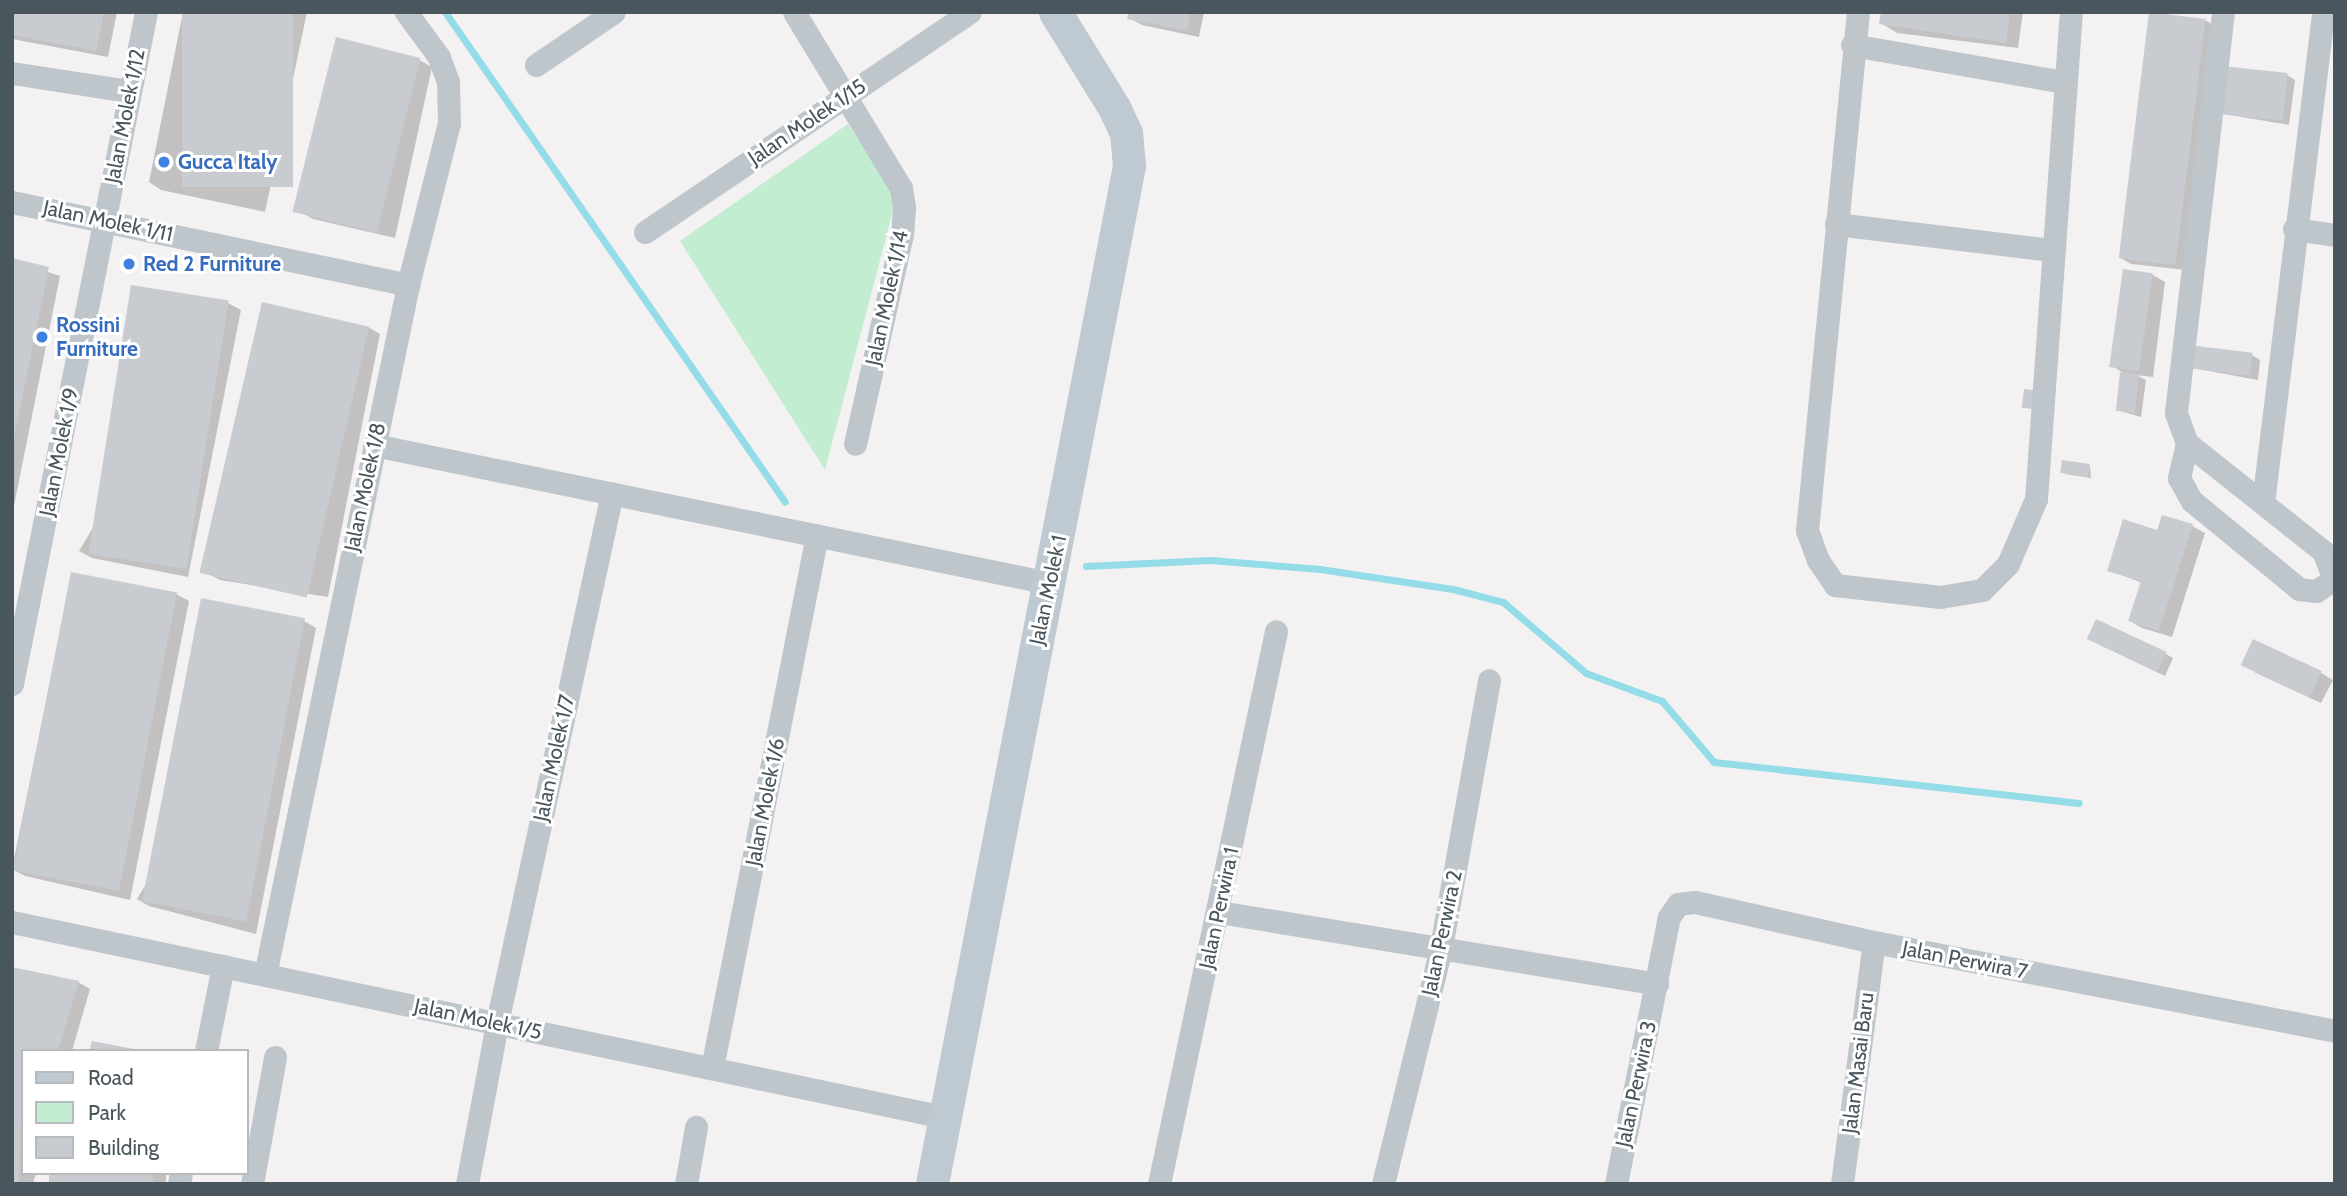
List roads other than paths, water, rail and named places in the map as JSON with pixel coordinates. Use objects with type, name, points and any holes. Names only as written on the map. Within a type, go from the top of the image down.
[{"type":"street","name":"Jalan Molek 1/12","points":[[104,220],[146,12]]},
{"type":"street","name":"Jalan Molek 1/8","points":[[265,975],[408,285],[451,103],[439,57],[406,12]]},
{"type":"street","points":[[536,65],[614,12]]},
{"type":"street","name":"Jalan Molek 1/14","points":[[794,12],[847,95],[901,188],[904,206],[902,234],[855,444]]},
{"type":"street","name":"Jalan Molek 1/15","points":[[645,232],[970,12]]},
{"type":"street","name":"Jalan Molek 1","points":[[932,1184],[1129,166],[1126,133],[1115,109],[1055,12]]},
{"type":"street","points":[[1858,12],[1852,45],[1807,530],[1818,561],[1835,585],[1940,597],[1982,590],[2008,565],[2036,499],[2063,82],[2071,12]]},
{"type":"street","points":[[2187,443],[2179,478],[2192,501],[2299,589],[2316,591],[2334,575],[2323,551],[2187,443],[2176,413],[2223,12]]},
{"type":"street","points":[[2263,503],[2294,229],[2323,12]]},
{"type":"street","points":[[1852,45],[2063,82]]},
{"type":"street","points":[[12,73],[128,91]]},
{"type":"street","name":"Jalan Molek 1/11","points":[[12,202],[408,285]]},
{"type":"street","name":"Jalan Molek 1/9","points":[[12,684],[104,220]]},
{"type":"street","points":[[1836,225],[2052,250]]},
{"type":"street","points":[[2294,229],[2335,234]]},
{"type":"street","points":[[374,445],[1049,583]]},
{"type":"street","name":"Jalan Molek 1/7","points":[[467,1184],[497,1023],[612,494]]},
{"type":"street","name":"Jalan Molek 1/6","points":[[712,1068],[817,535]]},
{"type":"street","name":"Jalan Perwira 1","points":[[1159,1184],[1219,912],[1276,631]]},
{"type":"street","name":"Jalan Perwira 2","points":[[1383,1184],[1441,947],[1489,680]]},
{"type":"street","name":"Jalan Perwira 7","points":[[1657,984],[1669,917],[1678,904],[1695,902],[1874,942],[2335,1031]]},
{"type":"street","points":[[1219,912],[1657,984]]},
{"type":"street","name":"Jalan Molek 1/5","points":[[12,922],[944,1117]]},
{"type":"street","name":"Jalan Masai Baru","points":[[1842,1184],[1874,942]]},
{"type":"street","points":[[206,1049],[223,966]]},
{"type":"street","name":"Jalan Perwira 3","points":[[1616,1184],[1657,984]]},
{"type":"street","points":[[252,1184],[275,1057]]},
{"type":"street","points":[[685,1184],[696,1127]]},
{"type":"waterway","points":[[445,12],[785,502]]},
{"type":"waterway","points":[[1086,566],[1210,560],[1320,569],[1453,589],[1503,602],[1586,673],[1662,701],[1714,762],[2079,803]]},
{"type":"place","name":"Gucca Italy","points":[[164,162]]},
{"type":"place","name":"Red 2 Furniture","points":[[129,264]]},
{"type":"place","name":"Rossini Furniture","points":[[42,337]]}]
